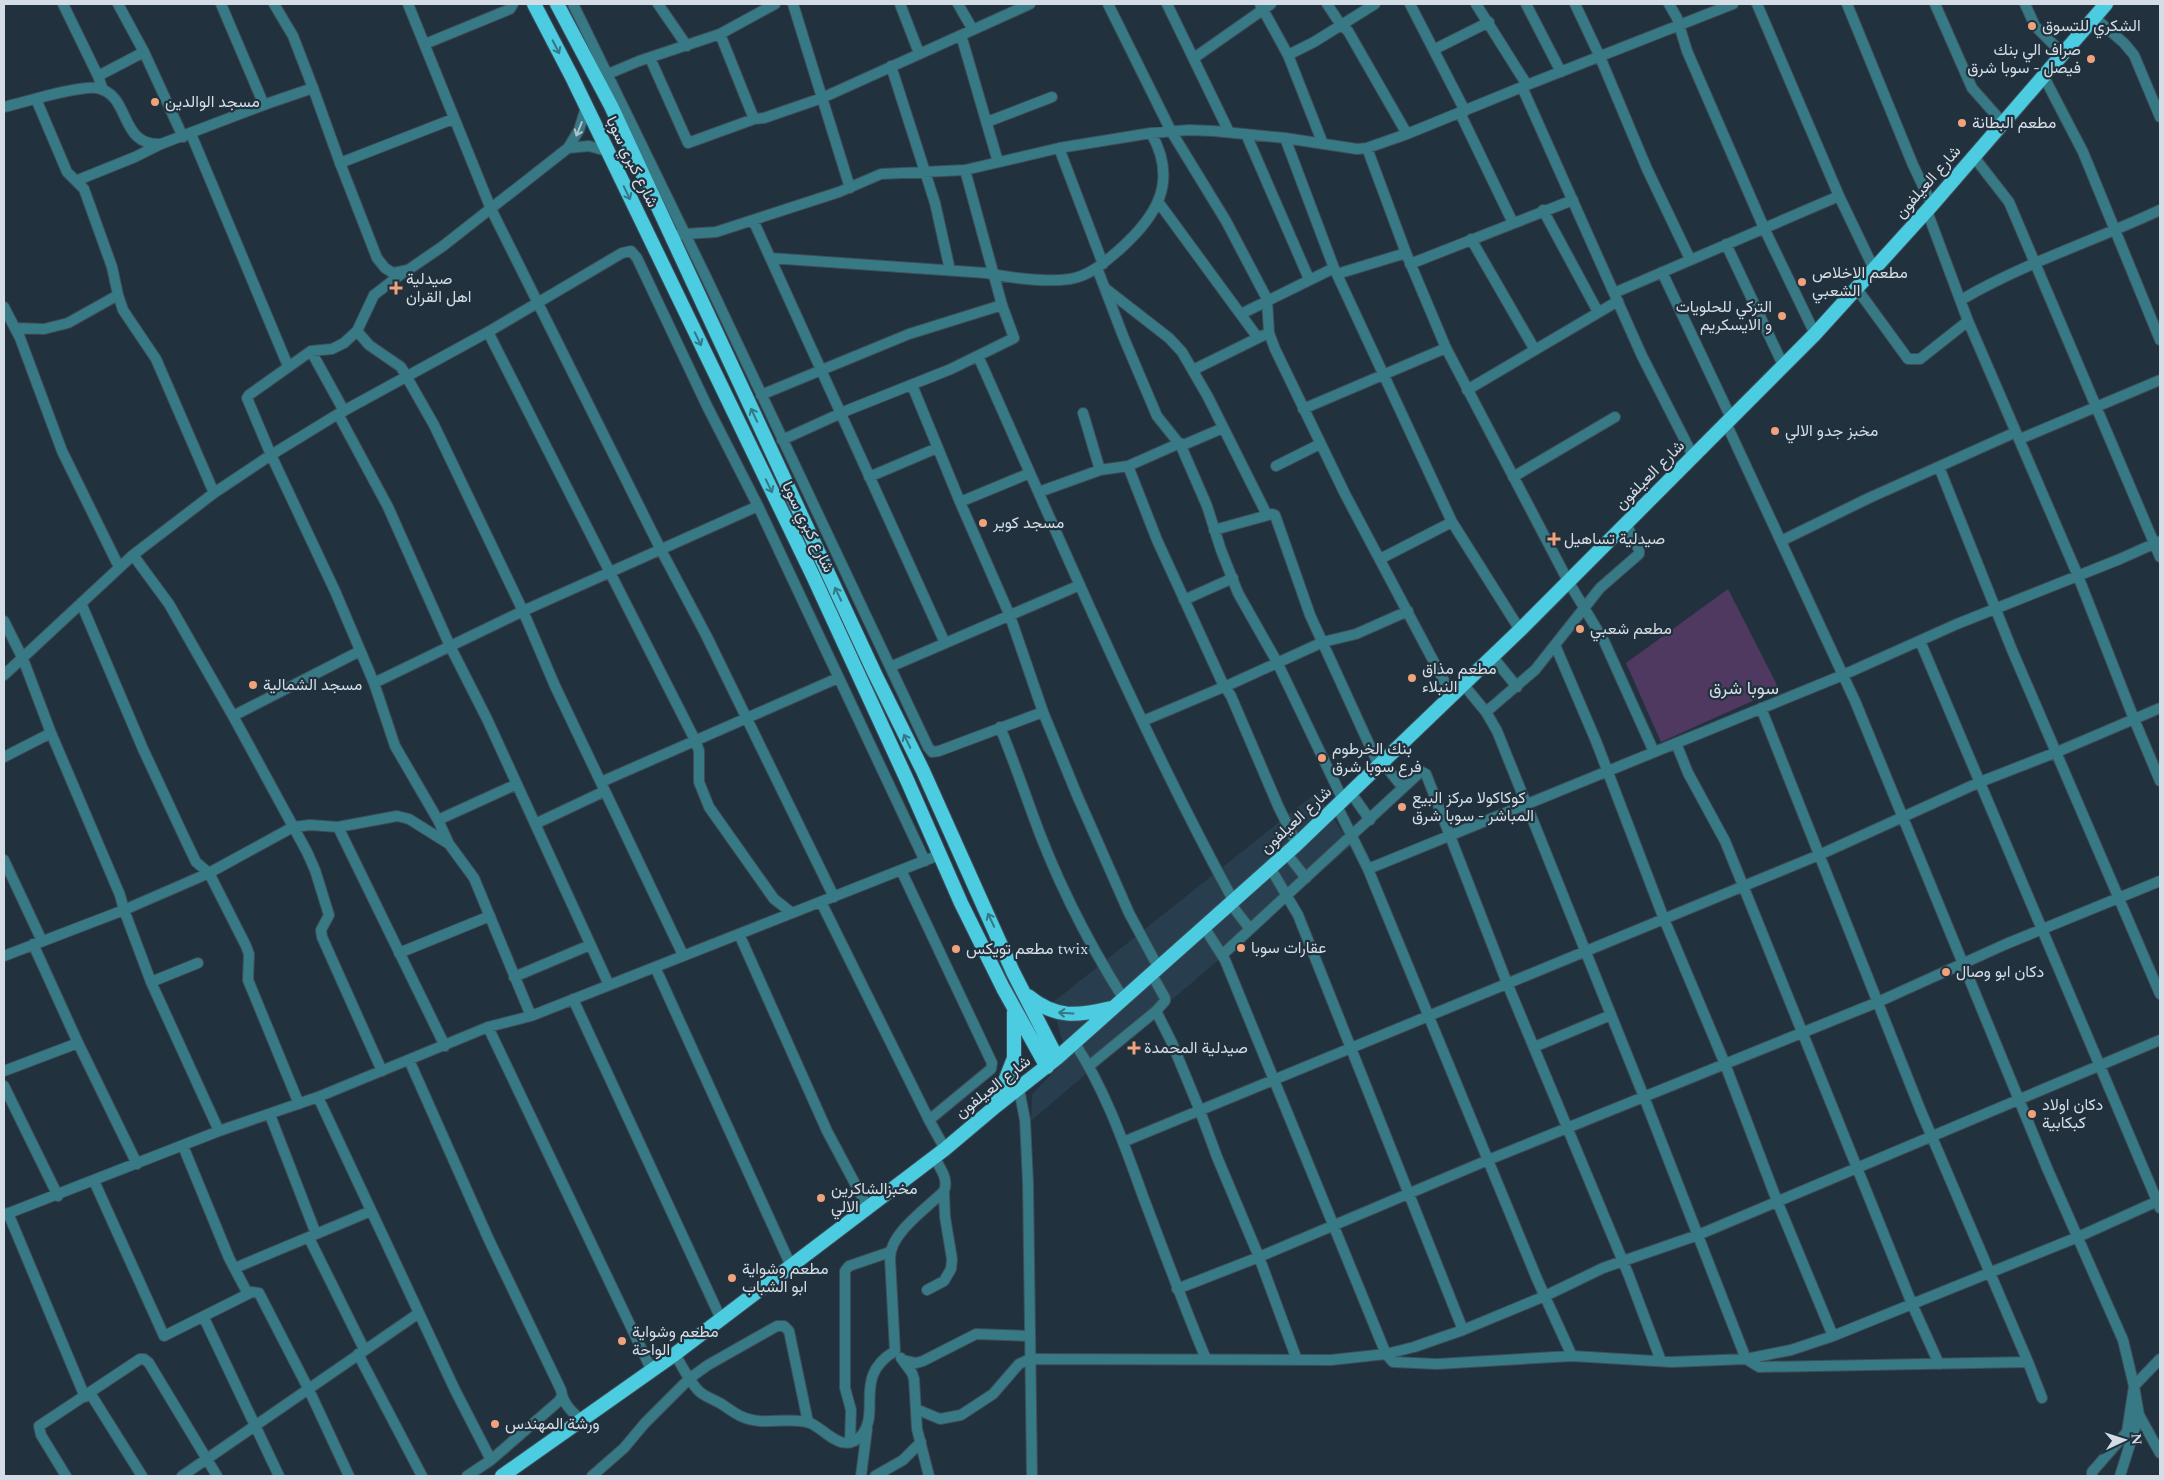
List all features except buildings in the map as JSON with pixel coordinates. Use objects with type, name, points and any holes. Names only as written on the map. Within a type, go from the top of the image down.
[{"type":"highway","name":"شارع كبري سوبا","points":[[534,4],[586,107],[813,576],[976,934],[1014,1008],[1052,1063]]},
{"type":"highway","name":"شارع كبري سوبا","points":[[558,4],[599,82],[875,674],[923,771],[1024,993],[1052,1063]]},
{"type":"highway","name":"شارع العيلفون","points":[[502,1476],[652,1371],[940,1153],[996,1106],[1052,1063],[1154,970],[1292,849],[1520,630],[1815,334],[1930,208],[2106,4]]},
{"type":"highway","points":[[907,780],[923,771]]},
{"type":"highway","points":[[1024,993],[1043,1007],[1056,1013],[1080,1014],[1112,1008]]},
{"type":"highway","points":[[996,1106],[1014,1058],[1016,1037],[1014,1008]]},
{"type":"street","points":[[63,4],[103,90]]},
{"type":"street","points":[[118,4],[187,135],[288,366]]},
{"type":"street","points":[[221,4],[264,105]]},
{"type":"street","points":[[274,4],[293,36],[379,261],[389,271],[396,273],[404,272]]},
{"type":"street","points":[[408,4],[453,119],[491,208],[661,550],[706,635],[834,897]]},
{"type":"street","points":[[425,44],[510,9],[513,4]]},
{"type":"street","points":[[573,4],[762,395],[928,747],[932,752],[939,751],[1043,712]]},
{"type":"street","points":[[658,4],[687,46]]},
{"type":"street","points":[[608,74],[720,34],[758,8],[775,4]]},
{"type":"street","points":[[793,4],[850,188]]},
{"type":"street","points":[[900,4],[919,53]]},
{"type":"street","points":[[958,4],[973,30]]},
{"type":"street","points":[[650,58],[688,143],[754,119],[764,118],[822,98],[1030,4]]},
{"type":"street","points":[[1108,4],[1171,131],[1226,221],[1267,300],[1269,333],[1303,409],[1452,696]]},
{"type":"street","points":[[1167,4],[1229,132]]},
{"type":"street","points":[[1327,4],[1341,25],[1348,31],[1407,134]]},
{"type":"street","points":[[1288,55],[1314,42],[1375,4]]},
{"type":"street","points":[[1410,4],[1434,49],[1513,223]]},
{"type":"street","points":[[1476,4],[1489,22],[1524,86],[1616,297],[1668,409],[1693,456]]},
{"type":"street","points":[[1526,4],[1561,72]]},
{"type":"street","points":[[1575,4],[1690,259]]},
{"type":"street","points":[[1669,4],[1679,25],[1687,51],[1764,228],[1815,334]]},
{"type":"street","points":[[1757,4],[1839,196],[1874,269]]},
{"type":"street","points":[[1847,4],[1930,208],[1968,321],[2078,576],[2160,781]]},
{"type":"street","points":[[1935,4],[1972,88],[2002,123]]},
{"type":"street","points":[[2025,4],[2035,26],[2062,53]]},
{"type":"street","points":[[670,235],[716,232],[850,188],[886,173],[964,170],[1059,148],[1151,133],[1200,130],[1229,132],[1357,149],[1367,148],[1407,134],[1726,5]]},
{"type":"street","points":[[1194,58],[1265,6],[1288,55],[1323,144]]},
{"type":"street","points":[[2094,17],[2124,43],[2134,55],[2160,117]]},
{"type":"street","points":[[1434,49],[1489,22]]},
{"type":"street","points":[[720,34],[754,119]]},
{"type":"street","points":[[961,35],[998,162]]},
{"type":"street","points":[[98,76],[144,52]]},
{"type":"street","points":[[891,66],[935,203],[950,270]]},
{"type":"street","points":[[2043,76],[2083,152],[2114,232],[2160,340]]},
{"type":"street","points":[[4,107],[84,88],[103,90],[116,100],[134,134],[140,140],[147,144],[161,144]]},
{"type":"street","points":[[78,180],[135,158],[161,144],[314,88]]},
{"type":"street","points":[[987,122],[1052,97]]},
{"type":"street","points":[[36,99],[67,172],[78,180],[84,189],[112,267],[118,295],[127,318],[156,359],[214,493]]},
{"type":"street","points":[[532,1016],[474,878],[450,844],[395,746],[374,683],[335,591],[270,455],[247,398],[288,366],[311,351],[337,348],[357,331],[370,300],[404,272],[443,246],[568,148],[579,130],[586,107]]},
{"type":"street","points":[[340,163],[453,119]]},
{"type":"street","points":[[770,258],[950,270],[1017,278],[1070,279],[1100,266],[1140,229],[1158,203],[1162,185],[1161,159],[1151,133]]},
{"type":"street","points":[[1246,134],[1309,279]]},
{"type":"street","points":[[1285,138],[1335,271],[1452,522],[1520,630]]},
{"type":"street","points":[[568,148],[589,146],[607,151]]},
{"type":"street","points":[[1059,148],[1123,336],[1157,416],[1180,444],[1207,506],[1214,530],[1243,601],[1277,662],[1344,800],[1352,836],[1368,869],[1488,1160],[1572,1356]]},
{"type":"street","points":[[1367,148],[1410,264],[1446,348],[1568,581],[1604,641],[1654,752]]},
{"type":"street","points":[[1974,156],[2009,202],[2095,407],[2157,542],[2160,557]]},
{"type":"street","points":[[782,440],[978,356],[1014,338],[1002,305],[964,170]]},
{"type":"street","points":[[1468,390],[1598,312],[1616,297],[1662,272],[1839,196]]},
{"type":"street","points":[[1410,264],[1543,210],[1573,200]]},
{"type":"street","points":[[1158,203],[1258,338]]},
{"type":"street","points":[[1543,210],[1598,312]]},
{"type":"street","points":[[1961,300],[1982,287],[2114,232],[2160,210]]},
{"type":"street","points":[[753,220],[946,643]]},
{"type":"street","points":[[1471,239],[1535,350]]},
{"type":"street","points":[[1726,244],[1783,365]]},
{"type":"street","points":[[4,675],[133,554],[214,493],[270,455],[406,376],[488,332],[622,253],[631,251],[637,258],[707,406],[758,506],[925,860]]},
{"type":"street","points":[[1241,314],[1309,279],[1406,253]]},
{"type":"street","points":[[1662,272],[1842,675],[2019,1100],[2123,1340],[2139,1415],[2160,1453]]},
{"type":"street","points":[[1106,289],[1174,342],[1182,352],[1268,515]]},
{"type":"street","points":[[1857,289],[1908,359],[1920,359],[1968,321]]},
{"type":"street","points":[[16,328],[44,328],[68,323],[118,295]]},
{"type":"street","points":[[762,395],[909,334],[1002,305]]},
{"type":"street","points":[[4,307],[16,328],[62,451],[119,567]]},
{"type":"street","points":[[357,331],[369,345],[401,367],[442,442],[523,611],[683,956]]},
{"type":"street","points":[[488,332],[696,742],[699,751],[699,782],[709,806],[774,899],[792,914]]},
{"type":"street","points":[[1193,370],[1269,333]]},
{"type":"street","points":[[1303,409],[1446,348]]},
{"type":"street","points":[[311,351],[388,507],[450,646],[517,784],[609,985]]},
{"type":"street","points":[[978,356],[1143,722],[1232,902],[1250,929]]},
{"type":"street","points":[[1781,541],[1939,467],[2160,380]]},
{"type":"street","points":[[912,385],[937,448],[1010,616],[1043,712],[1165,998],[1165,1001],[1156,1011],[1089,1066]]},
{"type":"street","points":[[1083,413],[1100,470]]},
{"type":"street","points":[[1513,477],[1615,417]]},
{"type":"street","points":[[1039,492],[1100,470],[1128,466],[1223,428]]},
{"type":"street","points":[[1276,466],[1320,444]]},
{"type":"street","points":[[869,477],[937,448]]},
{"type":"street","points":[[1128,466],[1157,540],[1231,696],[1279,808],[1292,849],[1306,878]]},
{"type":"street","points":[[1939,467],[1995,609],[2160,994]]},
{"type":"street","points":[[960,502],[1030,473]]},
{"type":"street","points":[[374,683],[523,611],[758,506]]},
{"type":"street","points":[[1214,530],[1268,515],[1273,514],[1275,516],[1310,615],[1381,765],[1403,788]]},
{"type":"street","points":[[1380,560],[1452,522]]},
{"type":"street","points":[[1486,712],[1517,687],[1543,662],[1600,588],[1640,553],[1626,524]]},
{"type":"street","points":[[1368,869],[1527,806],[2157,542]]},
{"type":"street","points":[[133,554],[169,604],[233,716],[315,870],[329,915],[321,930],[322,937],[382,1071]]},
{"type":"street","points":[[1184,600],[1233,578]]},
{"type":"street","points":[[890,667],[1080,585]]},
{"type":"street","points":[[81,603],[142,749],[196,862],[209,873],[246,946],[248,954],[248,980],[299,1104]]},
{"type":"street","points":[[1143,722],[1323,642],[1356,634],[1408,611]]},
{"type":"street","points":[[4,621],[23,659],[51,734],[120,895],[151,982],[219,1131]]},
{"type":"street","points":[[1204,927],[1222,955],[1388,1359],[1398,1364],[1508,1361],[1572,1356],[1700,1362],[1746,1359],[1791,1350],[1833,1336],[2159,1203],[2099,1067],[2044,929],[1920,640]]},
{"type":"street","points":[[1555,645],[1607,771],[1664,919],[1725,1064],[1777,1201],[1833,1336]]},
{"type":"street","points":[[233,716],[360,651]]},
{"type":"street","points":[[1492,656],[1517,687]]},
{"type":"street","points":[[535,824],[603,786],[745,718],[838,678]]},
{"type":"street","points":[[1463,684],[1486,712],[1497,731],[1644,1097],[1746,1359],[1759,1367],[2028,1362]]},
{"type":"street","points":[[1761,708],[1920,1109],[2042,1398]]},
{"type":"street","points":[[1123,1142],[1819,855],[1980,782],[2057,752],[2160,708]]},
{"type":"street","points":[[1000,727],[1031,810],[1070,900],[1094,949],[1123,998]]},
{"type":"street","points":[[4,757],[51,734]]},
{"type":"street","points":[[1676,743],[1688,772],[1725,841],[1912,1304],[1939,1364]]},
{"type":"street","points":[[1222,955],[1420,772],[1426,774],[1507,983],[1662,1361]]},
{"type":"street","points":[[438,820],[517,784]]},
{"type":"street","points":[[1344,800],[1370,820]]},
{"type":"street","points":[[4,956],[124,910],[209,873],[293,828],[310,825],[338,826],[397,816],[409,819],[450,844]]},
{"type":"street","points":[[338,826],[445,1046]]},
{"type":"street","points":[[142,1476],[88,1395],[6,1214],[58,1196],[219,1131],[299,1104],[488,1027],[532,1016],[939,855]]},
{"type":"street","points":[[4,860],[78,1043],[138,1164]]},
{"type":"street","points":[[1271,868],[1298,915],[1463,1330]]},
{"type":"street","points":[[901,870],[992,1063],[991,1069],[929,1120]]},
{"type":"street","points":[[1177,1289],[1259,1257],[1488,1160],[1878,1002],[1962,964],[2160,881]]},
{"type":"street","points":[[821,902],[929,1120],[940,1153],[946,1186],[944,1191],[945,1217],[952,1258],[951,1269],[944,1281],[927,1290]]},
{"type":"street","points":[[399,953],[490,916]]},
{"type":"street","points":[[739,934],[827,1131],[868,1208]]},
{"type":"street","points":[[514,977],[590,944]]},
{"type":"street","points":[[151,982],[198,963]]},
{"type":"street","points":[[655,967],[791,1266]]},
{"type":"street","points":[[573,999],[721,1319]]},
{"type":"street","points":[[1156,1011],[1172,1043],[1200,1111],[1298,1360]]},
{"type":"street","points":[[1534,1047],[1611,1014]]},
{"type":"street","points":[[488,1027],[652,1371]]},
{"type":"street","points":[[916,1409],[940,1419],[960,1415],[993,1394],[1019,1364],[1030,1359],[1331,1360],[1386,1354],[1463,1330],[1545,1296],[1597,1271],[1698,1235],[2160,1040]]},
{"type":"street","points":[[1074,1042],[1089,1066],[1112,1112],[1177,1289],[1206,1359]]},
{"type":"street","points":[[4,1071],[78,1043]]},
{"type":"street","points":[[409,1060],[489,1240],[561,1390],[568,1409],[582,1421]]},
{"type":"street","points":[[4,1086],[58,1196]]},
{"type":"street","points":[[1019,1089],[1025,1120],[1028,1183],[1032,1476]]},
{"type":"street","points":[[318,1096],[455,1390],[491,1460]]},
{"type":"street","points":[[270,1115],[313,1236],[361,1352],[422,1476]]},
{"type":"street","points":[[183,1146],[248,1294]]},
{"type":"street","points":[[94,1181],[162,1335],[168,1336],[248,1294],[255,1291],[260,1293],[309,1390],[349,1476]]},
{"type":"street","points":[[929,1476],[916,1429],[914,1379],[912,1373],[895,1351],[890,1252],[896,1238],[944,1191]]},
{"type":"street","points":[[235,1268],[372,1211]]},
{"type":"street","points":[[850,1442],[850,1410],[845,1388],[845,1271],[849,1266],[890,1252]]},
{"type":"street","points":[[182,1476],[419,1313]]},
{"type":"street","points":[[204,1318],[279,1476]]},
{"type":"street","points":[[592,1476],[624,1448],[645,1423],[690,1378],[708,1365],[770,1330],[784,1326],[789,1330],[792,1338],[808,1422]]},
{"type":"street","points":[[902,1360],[920,1363],[976,1334],[1030,1336]]},
{"type":"street","points":[[861,1476],[873,1373],[882,1360],[895,1351]]},
{"type":"street","points":[[675,1354],[699,1391],[742,1418],[760,1421],[808,1422],[838,1441],[850,1442],[860,1437],[867,1428]]},
{"type":"street","points":[[66,1476],[41,1436],[40,1426],[140,1359],[144,1359],[149,1363],[217,1476]]},
{"type":"street","points":[[2092,1476],[2092,1472],[2127,1432],[2134,1386],[2160,1359]]},
{"type":"street","points":[[467,1476],[491,1460],[559,1401],[562,1396]]},
{"type":"street","points":[[2120,1476],[2139,1415]]},
{"type":"street","points":[[875,1476],[903,1460],[921,1442]]},
{"type":"shaded area","points":[[1728,589],[1779,689],[1661,742],[1626,663]]},
{"type":"shaded area","points":[[1317,792],[1351,846],[1031,1121],[1032,1094],[1070,1055],[1061,1037],[1052,1003]]},
{"type":"place","name":"الشكري للتسوق","points":[[2032,26]]},
{"type":"place","name":"صراف الي بنك فيصل - سوبا شرق","points":[[2091,59]]},
{"type":"place","name":"مسجد الوالدين","points":[[155,102]]},
{"type":"place","name":"مطعم البطانة","points":[[1962,123]]},
{"type":"place","name":"مطعم الاخلاص الشعبي","points":[[1802,282]]},
{"type":"place","name":"صيدلية اهل القران","points":[[396,288]]},
{"type":"place","name":"التركي للحلويات و الايسكريم","points":[[1782,316]]},
{"type":"place","name":"مخبز جدو الالي","points":[[1775,431]]},
{"type":"place","name":"مسجد كوير","points":[[983,523]]},
{"type":"place","name":"صيدلية تساهيل","points":[[1554,539]]},
{"type":"place","name":"مطعم شعبي","points":[[1580,629]]},
{"type":"place","name":"مطعم مذاق النبلاء","points":[[1412,678]]},
{"type":"place","name":"مسجد الشمالية","points":[[253,685]]},
{"type":"place","name":"بنك الخرطوم فرع سوبا شرق","points":[[1322,758]]},
{"type":"place","name":"كوكاكولا مركز البيع المباشر - سوبا شرق","points":[[1402,807]]},
{"type":"place","name":"عقارات سوبا","points":[[1241,948]]},
{"type":"place","name":"مطعم تويكس twix","points":[[956,949]]},
{"type":"place","name":"دكان ابو وصال","points":[[1946,972]]},
{"type":"place","name":"صيدلية المحمدة","points":[[1134,1048]]},
{"type":"place","name":"دكان اولاد كبكابية","points":[[2032,1114]]},
{"type":"place","name":"مخبزالشاكرين الالي","points":[[821,1198]]},
{"type":"place","name":"مطعم وشواية ابو الشباب","points":[[732,1278]]},
{"type":"place","name":"مطعم وشواية الواحة","points":[[622,1341]]},
{"type":"place","name":"ورشة المهندس","points":[[495,1424]]},
{"type":"district","name":"سوبا شرق","points":[[1744,688]]}]
